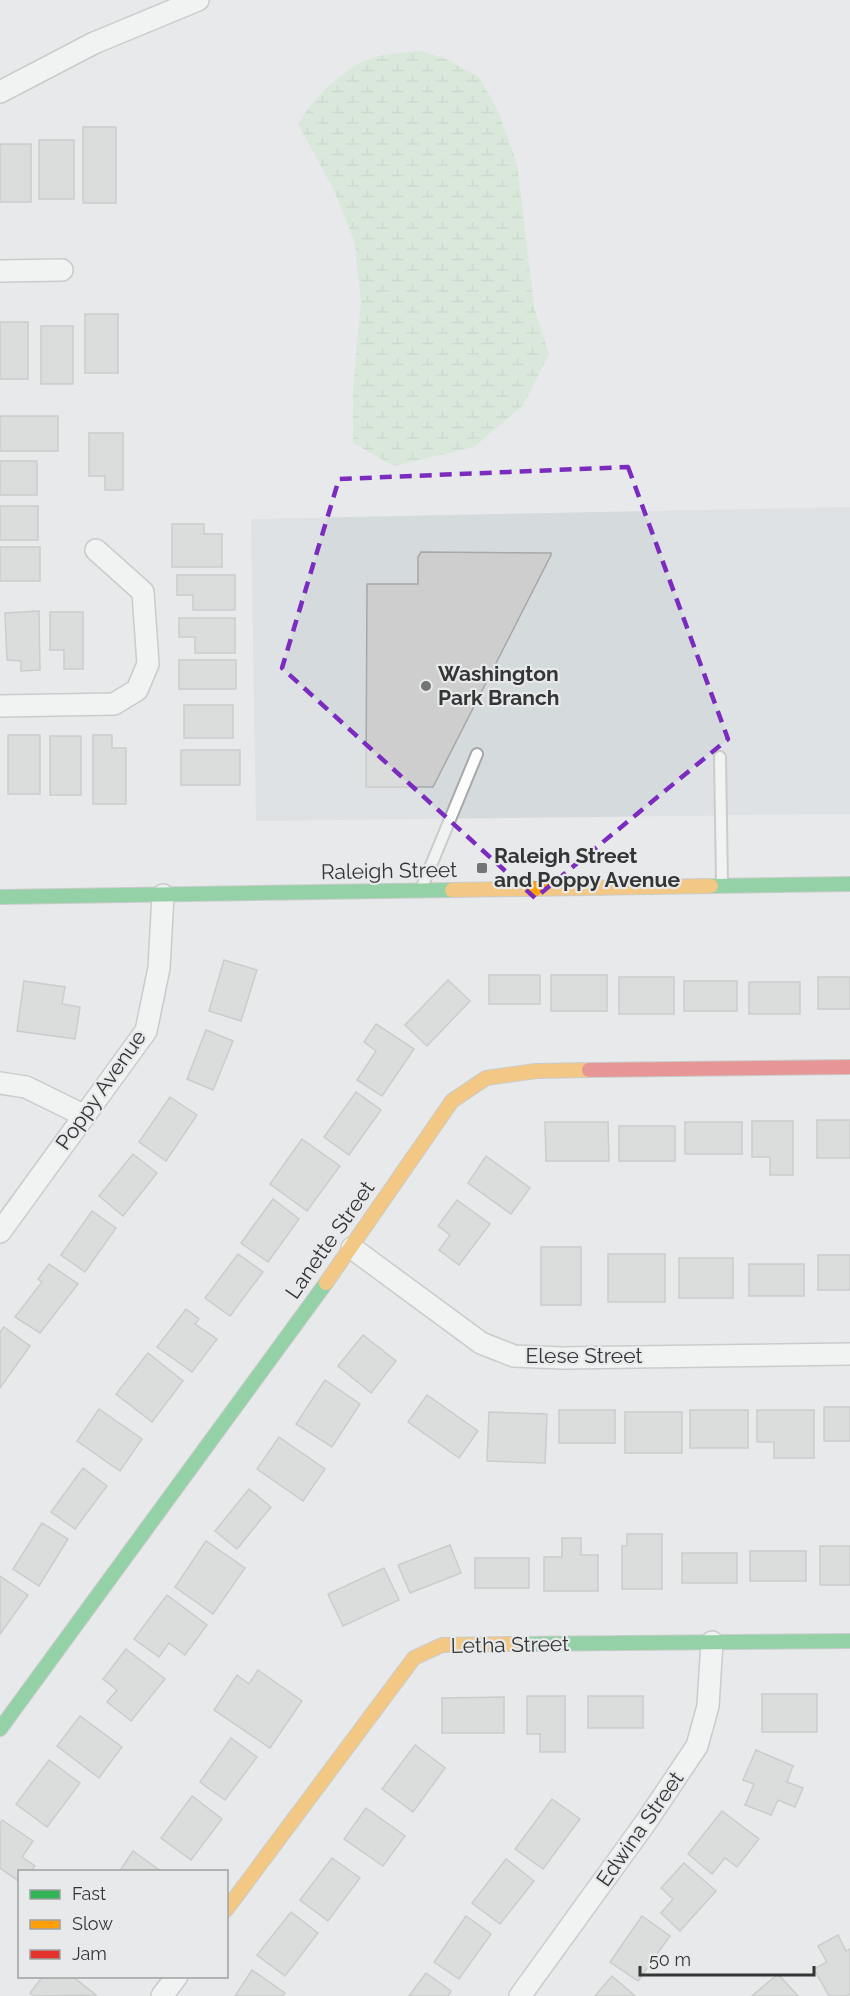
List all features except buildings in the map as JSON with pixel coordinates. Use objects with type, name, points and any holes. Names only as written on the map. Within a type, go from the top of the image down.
[{"type":"street","points":[[0,92],[94,43],[198,0]]},
{"type":"street","points":[[0,271],[62,270]]},
{"type":"street","points":[[0,706],[114,704],[137,690],[148,664],[143,592],[96,550]]},
{"type":"street","name":"Raleigh Street","points":[[0,897],[850,884]]},
{"type":"street","name":"Poppy Avenue","points":[[0,1232],[146,1031],[159,968],[163,895]]},
{"type":"street","name":"Lanette Street","points":[[0,1729],[352,1248],[452,1101],[486,1077],[536,1071],[850,1067]]},
{"type":"street","points":[[0,1083],[26,1087],[85,1116]]},
{"type":"street","name":"Elese Street","points":[[352,1248],[481,1343],[514,1356],[562,1358],[850,1354]]},
{"type":"street","name":"Letha Street","points":[[228,1907],[414,1658],[442,1645],[850,1641]]},
{"type":"street","name":"Edwina Street","points":[[520,1996],[646,1822],[697,1746],[708,1706],[712,1642]]},
{"type":"street","points":[[162,1996],[176,1978]]},
{"type":"lane","points":[[420,891],[477,754]]},
{"type":"lane","points":[[720,756],[722,886]]},
{"type":"highlighted area","points":[[628,467],[728,739],[535,898],[282,668],[339,479]]},
{"type":"shaded area","points":[[850,507],[850,814],[256,821],[251,519]]},
{"type":"green space","points":[[419,51],[444,58],[479,77],[498,111],[517,164],[534,307],[549,354],[523,405],[474,447],[394,466],[353,443],[353,389],[361,302],[355,243],[334,190],[298,124],[325,89],[360,63],[381,56]]},
{"type":"traffic: fast","points":[[711,886],[850,884]]},
{"type":"traffic: fast","points":[[0,897],[452,890]]},
{"type":"traffic: fast","points":[[0,1729],[326,1283]]},
{"type":"traffic: fast","points":[[514,1644],[850,1641]]},
{"type":"traffic: slow","points":[[452,890],[711,886]]},
{"type":"traffic: slow","points":[[326,1283],[452,1101],[486,1078],[536,1071],[589,1070]]},
{"type":"traffic: slow","points":[[228,1907],[414,1658],[442,1645],[514,1644]]},
{"type":"traffic: jam","points":[[589,1070],[850,1067]]},
{"type":"place","name":"Washington Park Branch","points":[[426,686]]},
{"type":"place","name":"Raleigh Street and Poppy Avenue","points":[[482,868]]}]
